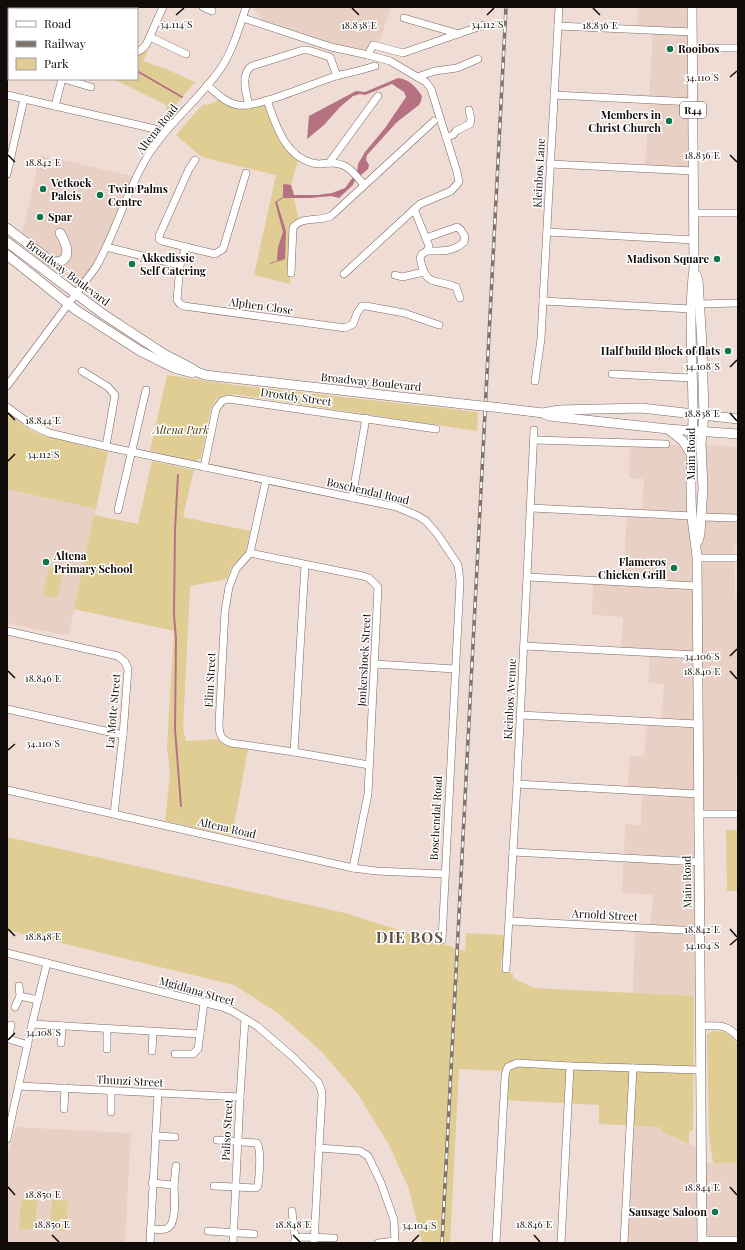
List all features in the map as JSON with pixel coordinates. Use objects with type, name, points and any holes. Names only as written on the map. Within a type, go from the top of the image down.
[{"type":"main road","name":"Main Road","points":[[692,7],[694,268],[690,309],[693,414],[691,454],[692,516],[697,558],[702,1242]]},
{"type":"main road","points":[[7,228],[52,262],[60,262],[66,257],[67,254],[66,244],[60,233]]},
{"type":"main road","name":"Broadway Boulevard","points":[[7,242],[76,295],[150,346],[205,375],[502,408],[543,413],[558,417],[668,430],[692,430],[738,434]]},
{"type":"main road","name":"Broadway Boulevard","points":[[7,255],[69,305],[146,355],[184,372],[197,372]]},
{"type":"main road","name":"Main Road","points":[[694,268],[698,280],[700,304],[704,415],[702,431],[700,534],[696,544]]},
{"type":"main road","name":"Broadway Boulevard","points":[[543,413],[559,410],[641,408],[738,419]]},
{"type":"main road","points":[[668,430],[686,444],[691,454]]},
{"type":"street","points":[[138,51],[144,47],[150,37],[163,7]]},
{"type":"street","points":[[203,7],[212,11]]},
{"type":"street","name":"Altena Road","points":[[7,386],[96,267],[138,172],[163,134],[214,77],[228,56],[238,34],[246,7]]},
{"type":"street","name":"Kleinbos Lane","points":[[535,381],[544,301],[559,7]]},
{"type":"street","points":[[243,18],[331,47],[390,61],[430,87],[460,182],[447,194],[423,202],[414,209],[344,274]]},
{"type":"street","points":[[404,18],[459,34]]},
{"type":"street","points":[[368,55],[373,45],[403,53],[484,26]]},
{"type":"street","points":[[558,26],[692,32]]},
{"type":"street","points":[[150,37],[186,54]]},
{"type":"street","points":[[692,48],[738,48]]},
{"type":"street","points":[[249,104],[246,94],[245,77],[247,69],[252,66],[303,50],[308,50],[330,57],[337,76]]},
{"type":"street","points":[[416,77],[435,71],[457,68],[478,60]]},
{"type":"street","points":[[207,85],[230,103],[238,105],[249,104],[267,100],[337,76],[375,66]]},
{"type":"street","points":[[55,106],[63,80]]},
{"type":"street","points":[[67,80],[91,86]]},
{"type":"street","points":[[7,95],[155,129],[163,134]]},
{"type":"street","points":[[554,95],[693,102]]},
{"type":"street","points":[[329,163],[378,96]]},
{"type":"street","points":[[7,174],[24,99]]},
{"type":"street","points":[[267,100],[288,147],[299,156],[310,162],[319,164],[329,163],[344,165],[364,185]]},
{"type":"street","points":[[446,137],[453,135],[456,131],[470,124],[471,119],[469,110]]},
{"type":"street","points":[[291,273],[294,225],[299,222],[328,217],[434,121]]},
{"type":"street","points":[[195,160],[189,169],[159,236],[159,239],[162,241],[215,254],[221,252],[246,173]]},
{"type":"street","points":[[550,164],[694,171]]},
{"type":"street","points":[[414,209],[429,246],[428,251]]},
{"type":"street","points":[[694,213],[738,213]]},
{"type":"street","points":[[426,238],[456,228],[461,230],[464,237],[464,242],[459,247],[445,251],[428,251],[422,254],[420,258],[426,277],[431,281],[456,287],[460,298]]},
{"type":"street","points":[[547,232],[694,240]]},
{"type":"street","points":[[106,247],[180,265],[186,247]]},
{"type":"street","name":"Alphen Close","points":[[180,265],[177,300],[184,306],[344,328],[353,324],[359,309],[362,306],[366,306],[404,313],[439,325]]},
{"type":"street","points":[[395,275],[402,277],[424,272]]},
{"type":"street","points":[[544,301],[690,309]]},
{"type":"street","points":[[700,304],[738,303]]},
{"type":"street","points":[[82,370],[108,387],[115,395],[106,446]]},
{"type":"street","points":[[612,374],[692,378]]},
{"type":"street","points":[[118,510],[146,390]]},
{"type":"street","name":"Drostdy Street","points":[[204,467],[216,409],[219,403],[225,399],[232,398],[436,429]]},
{"type":"street","name":"Boschendal Road","points":[[7,407],[30,424],[44,431],[132,452],[397,507],[426,521],[438,534],[455,559],[460,573],[442,940]]},
{"type":"street","points":[[352,498],[366,418]]},
{"type":"street","name":"Kleinbos Avenue","points":[[506,969],[510,921],[528,577],[534,430]]},
{"type":"street","points":[[534,440],[666,444]]},
{"type":"street","name":"Elim Street","points":[[266,480],[250,553],[236,569],[228,587],[225,611],[219,729],[222,739],[231,743],[369,764]]},
{"type":"street","points":[[531,508],[692,516]]},
{"type":"street","points":[[701,517],[736,518]]},
{"type":"street","name":"Jonkershoek Street","points":[[250,553],[363,576],[369,578],[378,587],[367,806],[354,868]]},
{"type":"street","points":[[697,558],[738,558]]},
{"type":"street","points":[[294,752],[304,565]]},
{"type":"street","points":[[528,577],[697,586]]},
{"type":"street","name":"La Motte Street","points":[[7,631],[114,655],[123,659],[126,664],[128,669],[123,734],[114,814]]},
{"type":"street","points":[[524,646],[697,655]]},
{"type":"street","points":[[375,664],[455,669]]},
{"type":"street","points":[[7,709],[123,734]]},
{"type":"street","points":[[520,715],[698,724]]},
{"type":"street","points":[[517,784],[698,794]]},
{"type":"street","name":"Altena Road","points":[[7,790],[354,868],[376,871],[445,874]]},
{"type":"street","points":[[698,814],[738,814]]},
{"type":"street","points":[[513,852],[699,862]]},
{"type":"street","name":"Arnold Street","points":[[510,921],[700,931]]},
{"type":"street","name":"Mgidlana Street","points":[[7,953],[232,1011],[257,1026],[293,1057],[320,1086],[322,1094],[314,1241]]},
{"type":"street","points":[[7,1135],[47,963]]},
{"type":"street","points":[[15,1007],[20,996],[19,986]]},
{"type":"street","points":[[20,996],[38,1000]]},
{"type":"street","points":[[175,1054],[193,1054],[198,1049],[204,1003]]},
{"type":"street","name":"Paliso Street","points":[[233,1243],[245,1019]]},
{"type":"street","points":[[32,1024],[200,1034]]},
{"type":"street","points":[[10,1025],[9,1039],[28,1045]]},
{"type":"street","points":[[61,1044],[62,1026]]},
{"type":"street","points":[[700,1026],[724,1027],[733,1031],[738,1037]]},
{"type":"street","points":[[107,1029],[107,1049]]},
{"type":"street","points":[[152,1051],[153,1032]]},
{"type":"street","points":[[496,1243],[505,1077],[506,1071],[512,1065],[517,1063],[700,1070]]},
{"type":"street","points":[[561,1243],[570,1066]]},
{"type":"street","points":[[624,1243],[633,1068]]},
{"type":"street","name":"Thunzi Street","points":[[19,1086],[240,1097]]},
{"type":"street","points":[[64,1109],[65,1088]]},
{"type":"street","points":[[111,1091],[111,1112]]},
{"type":"street","points":[[150,1243],[158,1093]]},
{"type":"street","points":[[155,1136],[175,1138]]},
{"type":"street","points":[[214,1186],[235,1188],[257,1187],[259,1169],[258,1144],[256,1142],[217,1140]]},
{"type":"street","points":[[320,1148],[360,1151],[368,1156],[381,1184],[392,1213],[395,1226],[395,1242],[378,1243]]},
{"type":"street","points":[[150,1229],[165,1229],[172,1224],[174,1215],[174,1185],[176,1166]]},
{"type":"street","points":[[152,1183],[174,1185]]},
{"type":"street","points":[[292,1211],[295,1241],[301,1237],[314,1241],[334,1238]]},
{"type":"street","points":[[208,1231],[254,1234]]},
{"type":"street","points":[[702,1242],[738,1240]]},
{"type":"shaded area","points":[[255,7],[391,7],[375,52],[328,42],[261,20],[259,13],[254,11]]},
{"type":"shaded area","points":[[638,7],[692,7],[693,172],[645,169],[653,30],[637,28]]},
{"type":"shaded area","points":[[398,78],[412,84],[422,96],[419,105],[397,122],[367,155],[366,160],[369,165],[368,169],[355,180],[353,185],[339,198],[331,196],[283,198],[277,202],[286,231],[285,259],[270,264],[277,261],[278,247],[283,232],[275,202],[283,197],[283,185],[291,185],[294,195],[318,195],[332,193],[345,188],[357,172],[358,164],[365,152],[385,128],[406,97],[404,92],[392,84],[365,95],[360,94],[353,96],[340,107],[324,125],[307,139],[309,116],[356,91],[365,92]]},
{"type":"shaded area","points":[[40,155],[136,177],[106,246],[79,288],[19,239],[25,223]]},
{"type":"shaded area","points":[[630,443],[685,445],[691,454],[691,517],[700,534],[701,444],[738,447],[738,544],[734,545],[735,596],[738,596],[738,776],[736,777],[736,813],[698,814],[699,996],[633,993],[635,927],[650,928],[653,895],[622,893],[625,824],[641,825],[642,790],[627,790],[630,756],[644,756],[647,721],[661,722],[664,684],[648,683],[650,653],[621,651],[623,617],[592,615],[593,580],[623,581],[627,512],[642,512],[644,479],[629,478]]},
{"type":"shaded area","name":"Altena Primary School","points":[[7,489],[96,509],[69,634],[64,633],[63,635],[7,623]]},
{"type":"shaded area","points":[[630,1125],[661,1127],[661,1131],[700,1149],[701,1163],[733,1163],[738,1165],[738,1243],[624,1243]]},
{"type":"shaded area","points":[[16,1127],[131,1133],[125,1243],[7,1243],[7,1157]]},
{"type":"green space","points":[[146,50],[148,51],[143,61],[195,82],[168,114],[166,105],[115,80],[138,80],[138,54]]},
{"type":"green space","points":[[221,97],[230,103],[267,100],[273,118],[299,157],[291,185],[299,221],[293,228],[290,284],[254,275],[276,175],[202,157],[176,135],[201,106],[213,103]]},
{"type":"green space","points":[[167,375],[235,385],[478,412],[477,431],[233,394],[217,398],[211,408],[201,458],[195,461],[150,451]]},
{"type":"green space","points":[[7,413],[27,428],[39,434],[108,452],[96,509],[7,489]]},
{"type":"green space","name":"Altena Park","points":[[152,461],[194,470],[183,517],[250,531],[246,551],[231,568],[227,579],[190,586],[183,728],[186,741],[218,739],[225,746],[248,749],[232,836],[165,821],[170,773],[167,746],[174,631],[74,609],[94,515],[138,524]]},
{"type":"green space","points":[[49,567],[64,570],[57,598],[43,595]]},
{"type":"green space","points":[[726,830],[738,830],[738,891],[727,891]]},
{"type":"green space","points":[[7,837],[345,913],[465,951],[466,933],[505,935],[504,955],[501,959],[501,968],[513,974],[513,978],[534,988],[694,996],[693,1130],[689,1132],[689,1144],[661,1131],[661,1127],[599,1124],[599,1105],[504,1100],[505,1071],[459,1069],[450,1243],[422,1243],[409,1189],[389,1145],[358,1094],[322,1052],[278,1013],[234,985],[7,930]]},
{"type":"green space","points":[[713,1031],[727,1034],[738,1044],[738,1165],[733,1163],[713,1163],[709,1134],[707,1034]]},
{"type":"green space","points":[[21,1199],[37,1200],[35,1229],[19,1229]]},
{"type":"green space","points":[[52,1200],[68,1201],[66,1231],[50,1230]]},
{"type":"waterway","points":[[138,72],[182,97]]},
{"type":"waterway","points":[[178,475],[175,530],[175,729],[181,806]]},
{"type":"railway","points":[[442,1243],[506,7]]},
{"type":"place","name":"Rooibos","points":[[670,49]]},
{"type":"place","name":"Members in Christ Church","points":[[669,121]]},
{"type":"place","name":"Vetkoek Paleis","points":[[43,189]]},
{"type":"place","name":"Twin Palms Centre","points":[[100,195]]},
{"type":"place","name":"Spar","points":[[40,217]]},
{"type":"place","name":"Madison Square","points":[[717,259]]},
{"type":"place","name":"Akkedissie Self Catering","points":[[132,264]]},
{"type":"place","name":"Half build Block of flats","points":[[728,351]]},
{"type":"place","name":"Altena Primary School","points":[[46,562]]},
{"type":"place","name":"Flameros Chicken Grill","points":[[674,568]]},
{"type":"place","name":"Sausage Saloon","points":[[715,1212]]},
{"type":"district","name":"DIE BOS","points":[[410,938]]}]
